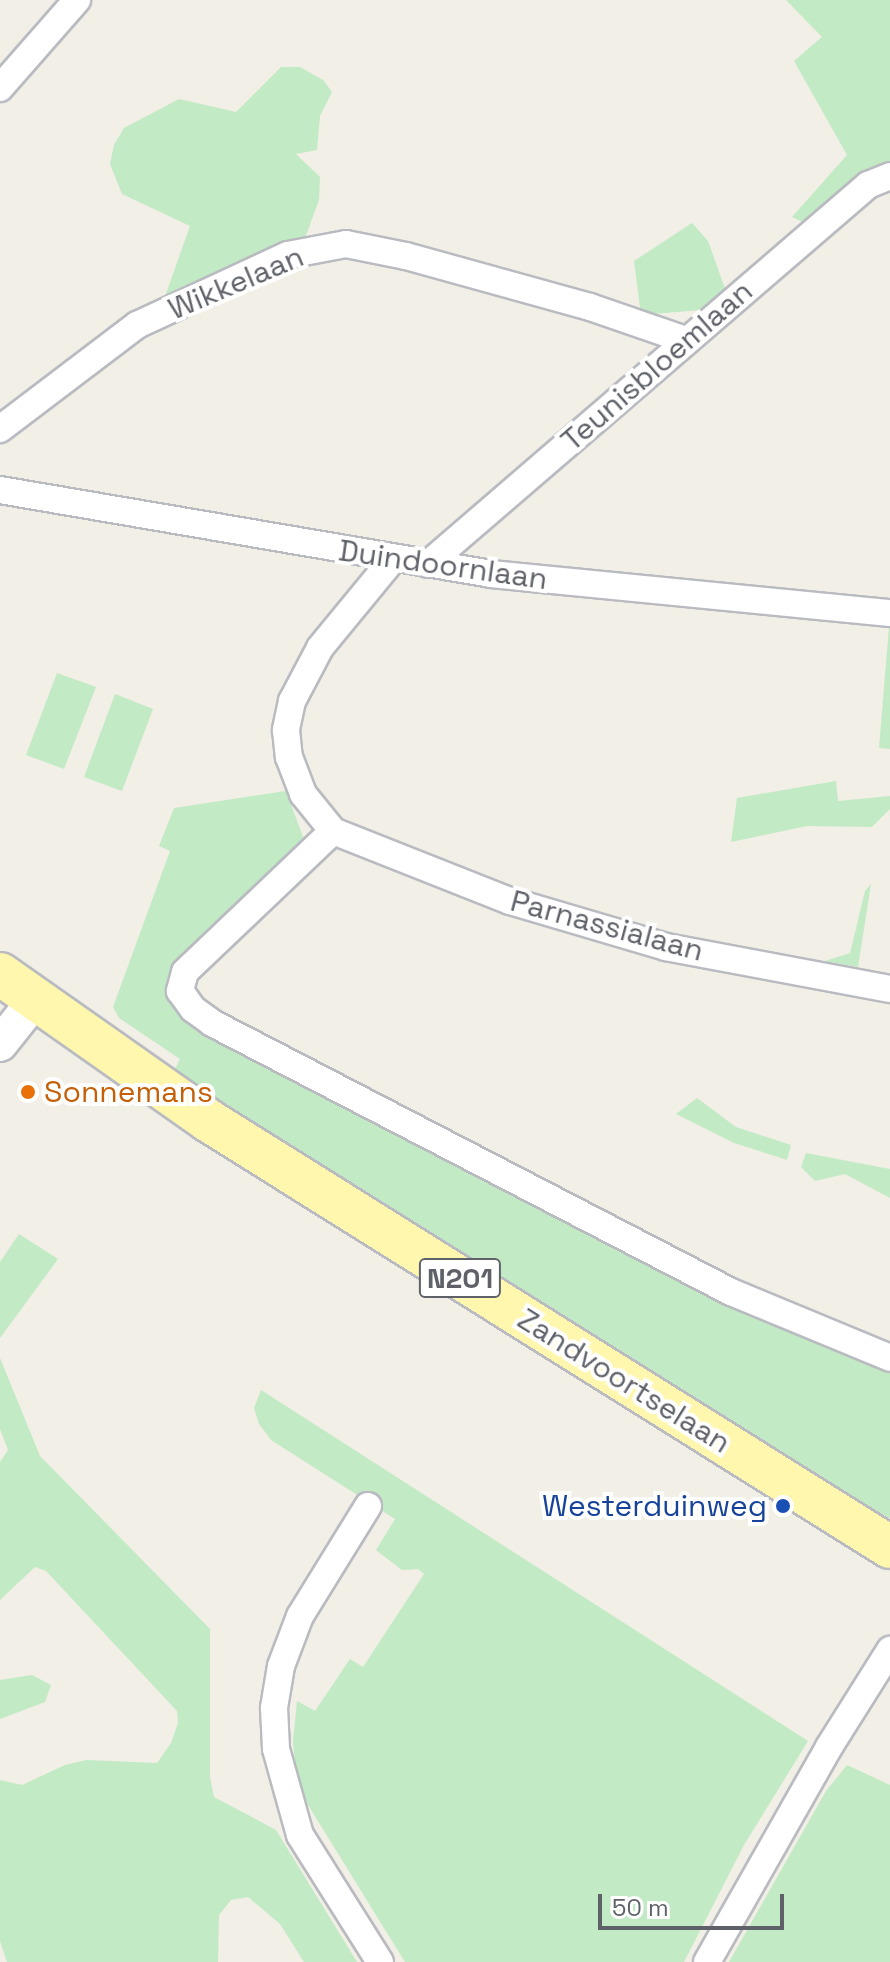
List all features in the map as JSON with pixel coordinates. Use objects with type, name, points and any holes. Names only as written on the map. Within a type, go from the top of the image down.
[{"type":"main road","name":"Zandvoortselaan","points":[[0,974],[209,1121],[890,1547]]},
{"type":"street","points":[[0,88],[77,0]]},
{"type":"street","name":"Teunisbloemlaan","points":[[428,564],[868,185],[890,176]]},
{"type":"street","name":"Wikkelaan","points":[[0,429],[137,325],[288,255],[346,244],[406,256],[574,303],[686,340]]},
{"type":"street","name":"Duindoornlaan","points":[[0,490],[393,559],[532,579],[890,613]]},
{"type":"street","points":[[393,559],[320,648],[292,701],[286,730],[289,757],[303,794],[333,831],[185,972],[180,991],[193,1009],[212,1023],[689,1270],[804,1324],[890,1358]]},
{"type":"street","name":"Parnassialaan","points":[[333,831],[510,901],[666,947],[890,989]]},
{"type":"street","points":[[0,1044],[35,1000]]},
{"type":"street","points":[[368,1506],[300,1616],[281,1666],[274,1708],[276,1749],[300,1835],[380,1962]]},
{"type":"street","points":[[707,1962],[829,1747],[890,1650]]},
{"type":"green space","points":[[786,0],[890,0],[890,167],[805,223],[792,217],[847,155],[794,61],[822,37]]},
{"type":"green space","points":[[281,67],[300,67],[323,80],[332,92],[320,116],[317,150],[296,154],[320,177],[319,200],[304,241],[162,305],[190,226],[122,194],[110,164],[114,145],[124,128],[179,99],[236,112]]},
{"type":"green space","points":[[692,223],[708,241],[728,297],[712,309],[641,315],[634,261]]},
{"type":"green space","points":[[890,627],[890,749],[879,748]]},
{"type":"green space","points":[[57,673],[96,687],[64,769],[26,755]]},
{"type":"green space","points":[[115,694],[153,709],[122,791],[84,777]]},
{"type":"green space","points":[[836,781],[838,801],[890,796],[890,809],[872,827],[807,826],[731,842],[737,798]]},
{"type":"green space","points":[[286,791],[306,845],[172,993],[890,1366],[890,1518],[827,1488],[224,1106],[174,1071],[180,1059],[119,1018],[113,1007],[170,851],[159,846],[174,808]]},
{"type":"green space","points":[[871,884],[858,967],[825,961],[850,953],[865,891]]},
{"type":"green space","points":[[697,1098],[736,1127],[791,1145],[787,1160],[734,1143],[676,1114]]},
{"type":"green space","points":[[806,1153],[890,1169],[890,1198],[845,1174],[815,1181],[801,1167]]},
{"type":"green space","points":[[19,1234],[58,1259],[0,1338],[0,1262]]},
{"type":"green space","points":[[0,1358],[40,1456],[210,1629],[210,1777],[214,1797],[276,1830],[357,1962],[304,1962],[280,1924],[248,1897],[231,1900],[219,1915],[218,1962],[7,1962],[0,1941],[0,1780],[22,1785],[65,1765],[86,1760],[157,1763],[171,1743],[178,1723],[177,1711],[46,1571],[35,1567],[0,1600],[0,1462],[8,1450],[0,1429]]},
{"type":"green space","points":[[261,1390],[808,1741],[744,1845],[684,1962],[405,1962],[308,1805],[296,1776],[293,1741],[297,1701],[315,1711],[350,1659],[363,1667],[424,1574],[418,1569],[402,1570],[376,1550],[395,1519],[271,1440],[259,1424],[254,1408]]},
{"type":"green space","points":[[32,1675],[51,1685],[45,1702],[0,1719],[0,1680]]},
{"type":"green space","points":[[847,1765],[890,1785],[890,1962],[729,1962],[826,1791]]},
{"type":"place","name":"Sonnemans","points":[[28,1092]]},
{"type":"place","name":"Westerduinweg","points":[[783,1506]]}]
